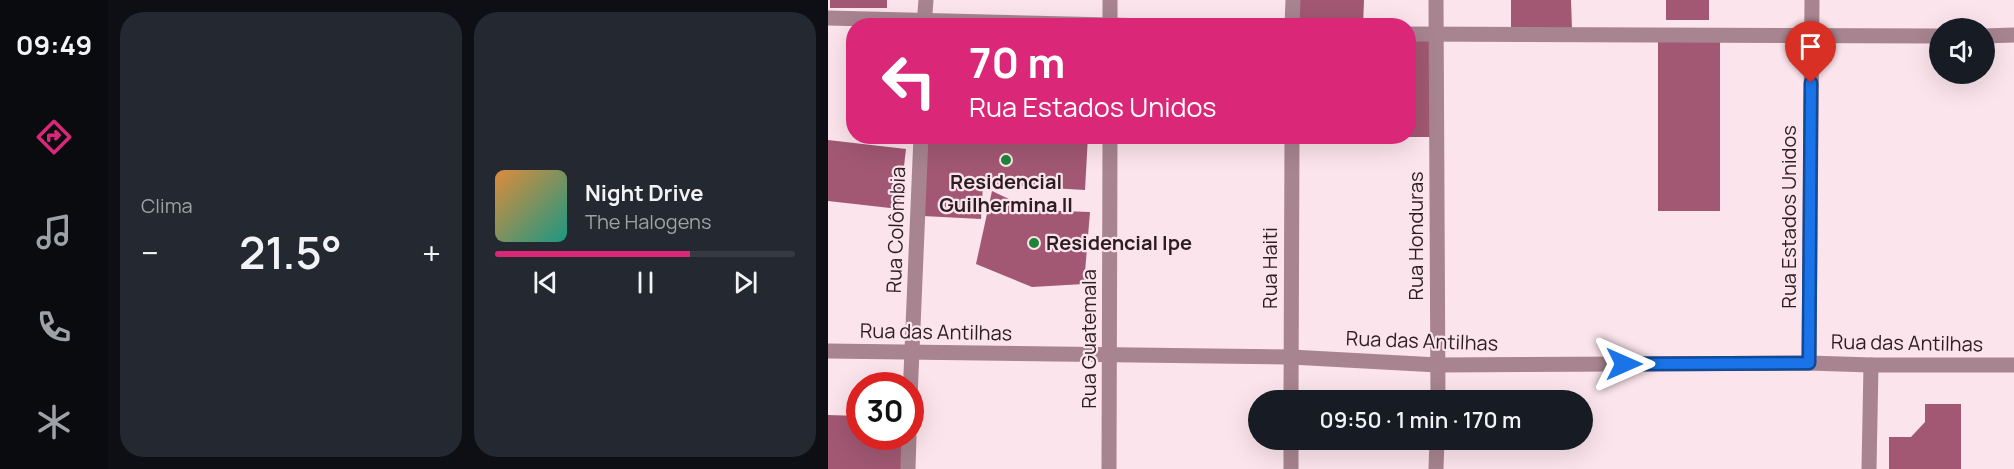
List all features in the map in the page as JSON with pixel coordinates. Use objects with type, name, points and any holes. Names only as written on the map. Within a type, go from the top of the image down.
[{"type":"street","points":[[924,18],[926,0]]},
{"type":"street","points":[[1110,0],[1110,18]]},
{"type":"street","points":[[1292,18],[1293,0]]},
{"type":"street","name":"Rua Honduras","points":[[1436,0],[1438,390]]},
{"type":"street","name":"Rua Estados Unidos","points":[[1809,363],[1812,0]]},
{"type":"street","points":[[828,18],[846,19]]},
{"type":"street","points":[[1416,34],[1929,36]]},
{"type":"street","points":[[1995,36],[2014,36]]},
{"type":"street","name":"Rua Colômbia","points":[[911,372],[921,144]]},
{"type":"street","name":"Rua Guatemala","points":[[1109,469],[1110,144]]},
{"type":"street","name":"Rua Haiti","points":[[1291,390],[1292,144]]},
{"type":"street","name":"Rua das Antilhas","points":[[828,351],[1110,357],[1291,357],[1438,365],[1809,363],[2014,365]]},
{"type":"street","points":[[1869,469],[1871,365]]},
{"type":"street","points":[[908,469],[909,450]]},
{"type":"street","points":[[1291,450],[1291,469]]},
{"type":"street","points":[[1436,469],[1437,450]]},
{"type":"building","points":[[830,0],[887,0],[887,8],[830,8]]},
{"type":"building","points":[[1296,0],[1364,0],[1363,18],[1296,18]]},
{"type":"building","points":[[1511,0],[1571,0],[1572,29],[1511,29]]},
{"type":"building","points":[[1666,0],[1709,0],[1709,20],[1666,20]]},
{"type":"building","points":[[1429,38],[1432,137],[1416,137],[1416,39]]},
{"type":"building","points":[[1658,41],[1720,42],[1720,211],[1658,211]]},
{"type":"building","points":[[828,140],[846,142],[846,144],[906,149],[899,209],[828,201]]},
{"type":"building","name":"Residencial Guilhermina II","points":[[927,144],[1088,144],[1085,190],[983,184],[981,219],[923,216]]},
{"type":"building","name":"Residencial Ipe","points":[[992,191],[1032,210],[1090,212],[1084,284],[1032,287],[976,264]]},
{"type":"building","points":[[1925,404],[1961,404],[1961,469],[1889,469],[1889,437],[1911,437],[1925,422]]},
{"type":"building","points":[[828,415],[846,416],[846,450],[909,450],[908,469],[828,469]]},
{"type":"place","name":"Residencial Guilhermina II","points":[[1006,160]]},
{"type":"place","name":"Residencial Ipe","points":[[1034,243]]},
{"type":"route","points":[[1624,364],[1809,363],[1811,83]]}]
